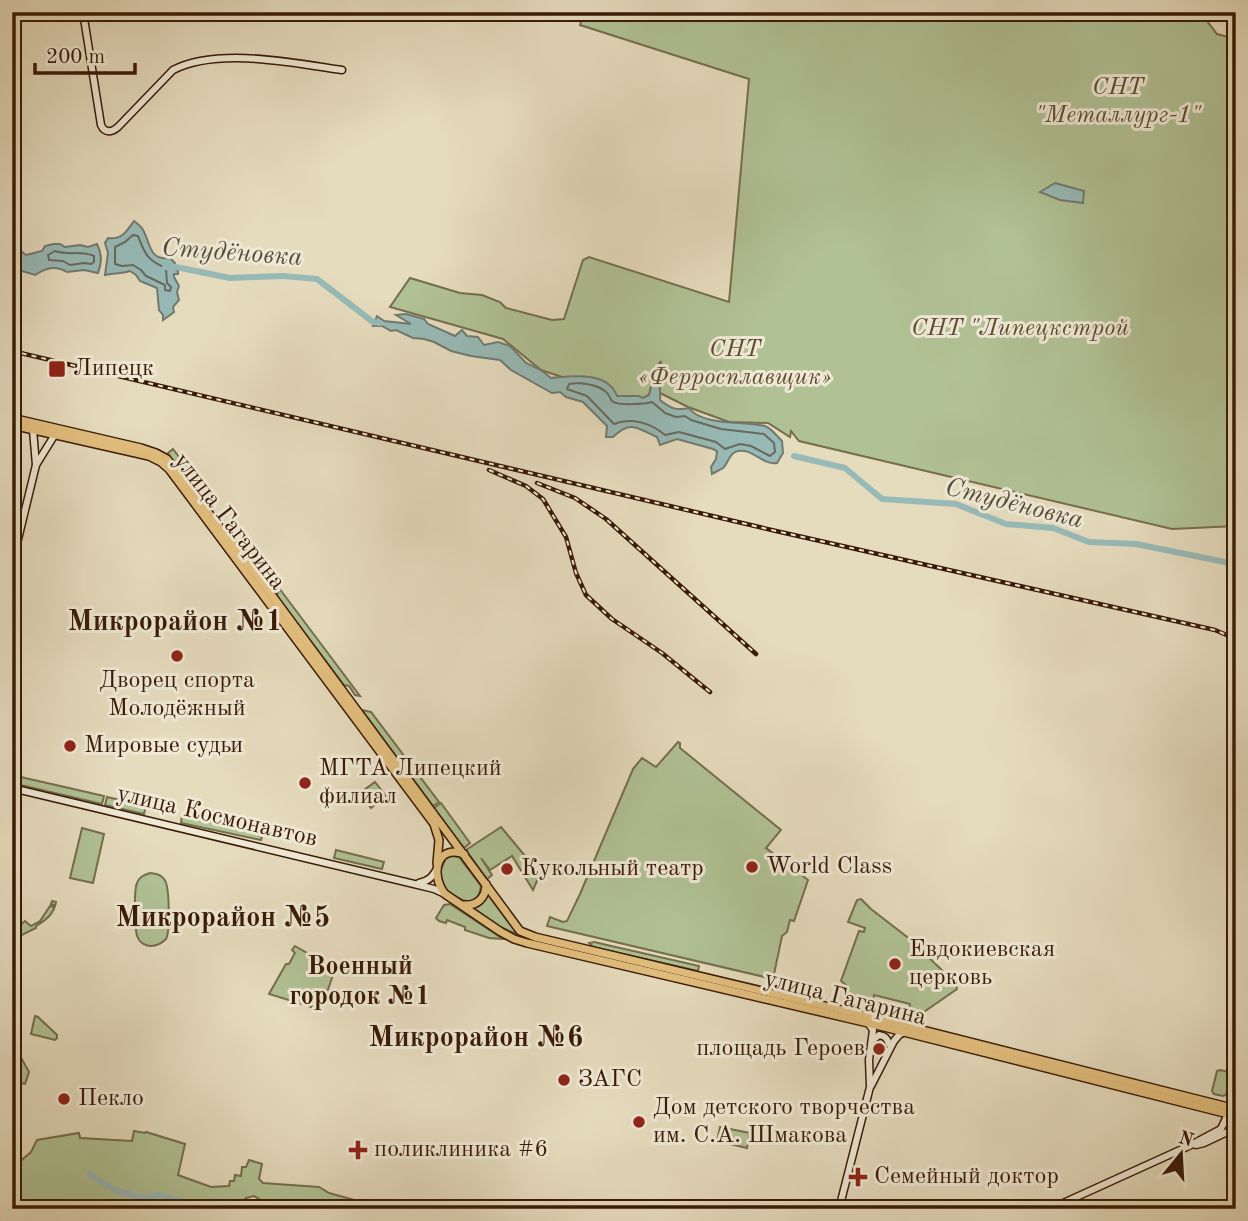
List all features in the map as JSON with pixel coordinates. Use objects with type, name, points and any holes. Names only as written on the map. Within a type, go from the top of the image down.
[{"type":"main road","points":[[83,12],[101,125],[105,131],[110,132],[118,127],[173,71],[183,65],[234,58],[280,60],[342,70]]},
{"type":"main road","points":[[12,418],[36,427]]},
{"type":"main road","points":[[12,425],[36,427]]},
{"type":"main road","points":[[36,462],[54,436],[48,426]]},
{"type":"main road","name":"улица Гагарина","points":[[36,427],[48,426],[141,448],[167,459],[434,824],[439,840],[437,868]]},
{"type":"main road","points":[[12,564],[36,462],[36,427]]},
{"type":"main road","name":"улица Гагарина","points":[[36,427],[54,436],[149,456],[169,469],[214,524],[465,854]]},
{"type":"main road","points":[[34,444],[41,442],[47,447]]},
{"type":"main road","name":"улица Космонавтов","points":[[12,788],[414,884],[445,894]]},
{"type":"main road","points":[[414,884],[426,882],[432,877],[443,856],[456,851],[465,854],[486,884],[484,894],[470,905],[460,904],[445,894],[437,881],[437,868]]},
{"type":"main road","name":"улица Гагарина","points":[[486,884],[520,931],[535,937],[893,1030],[1224,1106],[1234,1113]]},
{"type":"main road","name":"улица Гагарина","points":[[460,904],[514,939],[886,1021],[1234,1113]]},
{"type":"main road","points":[[839,1209],[870,1087],[883,1064],[893,1030],[886,1021]]},
{"type":"main road","points":[[868,1023],[873,1030],[869,1060],[870,1087]]},
{"type":"main road","points":[[886,1056],[894,1041],[903,1032],[913,1028]]},
{"type":"main road","points":[[872,1042],[874,1037],[879,1035],[888,1039],[889,1044]]},
{"type":"main road","points":[[869,1060],[876,1065],[883,1064]]},
{"type":"main road","points":[[1222,1134],[1234,1113]]},
{"type":"main road","points":[[1050,1209],[1191,1146],[1221,1129],[1234,1113]]},
{"type":"main road","points":[[1191,1146],[1236,1128]]},
{"type":"green space","points":[[584,12],[1200,12],[1217,34],[1236,39],[1236,526],[1172,529],[799,441],[791,431],[790,437],[768,423],[729,422],[660,393],[661,361],[656,368],[649,395],[643,398],[617,396],[584,377],[562,377],[541,370],[503,339],[390,307],[410,278],[460,293],[482,295],[500,302],[506,308],[552,320],[564,319],[583,260],[589,257],[729,302],[749,79],[580,25]]},
{"type":"green space","points":[[173,449],[211,499],[203,501],[170,458],[168,453]]},
{"type":"green space","points":[[279,588],[360,696],[344,685],[277,596]]},
{"type":"green space","points":[[362,710],[371,712],[439,802],[433,806]]},
{"type":"green space","points":[[678,742],[680,748],[781,830],[766,848],[808,880],[794,921],[790,920],[787,932],[782,936],[773,979],[547,926],[550,917],[567,921],[633,769],[642,758],[656,767]]},
{"type":"green space","points":[[12,775],[104,796],[102,804],[12,783]]},
{"type":"green space","points":[[375,782],[386,796],[371,808],[360,793]]},
{"type":"green space","points":[[107,797],[146,806],[144,814],[105,805]]},
{"type":"green space","points":[[441,803],[470,843],[464,848],[434,808]]},
{"type":"green space","points":[[182,815],[263,833],[261,840],[181,823]]},
{"type":"green space","points":[[501,827],[540,874],[533,890],[512,856],[490,870],[481,858],[492,875],[487,879],[466,850]]},
{"type":"green space","points":[[82,828],[104,834],[93,883],[70,878]]},
{"type":"green space","points":[[336,850],[384,862],[382,869],[334,858]]},
{"type":"green space","points":[[459,857],[481,886],[475,899],[465,901],[443,887],[440,872],[446,858]]},
{"type":"green space","points":[[150,873],[164,879],[169,909],[166,939],[151,946],[143,944],[138,938],[135,911],[137,883],[142,876]]},
{"type":"green space","points":[[488,893],[517,934],[498,926],[473,908],[483,903]]},
{"type":"green space","points":[[861,899],[911,940],[956,984],[957,989],[918,1016],[894,1010],[909,1011],[910,1004],[874,995],[873,1000],[884,1003],[883,1006],[854,998],[854,995],[848,993],[847,986],[841,981],[859,931],[864,932],[865,928],[848,922],[857,900]]},
{"type":"green space","points":[[52,901],[56,902],[49,916],[36,928],[12,940],[12,934],[21,929],[19,926],[25,921],[31,926],[40,921],[50,906],[53,907]]},
{"type":"green space","points":[[450,904],[503,939],[489,938],[465,930],[465,927],[447,920],[446,923],[439,921],[436,918],[444,905]]},
{"type":"green space","points":[[589,943],[699,966],[698,971],[593,947]]},
{"type":"green space","points":[[295,946],[335,969],[321,1010],[269,994],[295,953],[292,950]]},
{"type":"green space","points":[[35,1016],[57,1035],[55,1040],[31,1034]]},
{"type":"green space","points":[[18,1052],[29,1072],[25,1084],[12,1080],[12,1062]]},
{"type":"green space","points":[[1217,1071],[1230,1072],[1231,1075],[1226,1095],[1223,1096],[1212,1091]]},
{"type":"green space","points":[[720,1127],[750,1133],[747,1148],[717,1141]]},
{"type":"green space","points":[[134,1131],[185,1144],[178,1175],[211,1187],[229,1186],[235,1175],[241,1176],[242,1167],[246,1167],[249,1160],[262,1164],[259,1179],[263,1183],[319,1187],[329,1193],[373,1205],[374,1209],[277,1209],[254,1196],[246,1198],[240,1204],[221,1206],[221,1209],[182,1209],[174,1206],[121,1209],[101,1201],[98,1209],[12,1209],[12,1168],[31,1152],[37,1140],[79,1133],[80,1138],[132,1141]]},
{"type":"water","points":[[1055,183],[1084,191],[1083,203],[1060,200],[1040,192]]},
{"type":"water","points":[[134,221],[142,229],[154,254],[170,258],[175,263],[173,267],[178,271],[174,277],[179,286],[179,300],[173,307],[174,312],[163,320],[157,288],[140,281],[130,271],[105,275],[108,253],[105,243],[108,238],[117,238],[124,234]]},
{"type":"water","points":[[53,244],[88,247],[97,244],[101,258],[98,273],[84,270],[67,272],[55,268],[35,275],[12,268],[12,248],[17,248],[26,255],[42,251],[45,246]]},
{"type":"water","points":[[406,314],[424,319],[428,324],[455,336],[462,330],[467,336],[478,337],[484,345],[498,342],[510,346],[526,363],[551,378],[579,376],[606,382],[617,396],[643,398],[649,395],[656,368],[659,372],[660,400],[667,405],[677,409],[689,408],[703,418],[765,426],[782,441],[783,453],[777,463],[772,463],[748,452],[738,451],[723,468],[712,474],[711,467],[717,451],[713,449],[677,439],[660,445],[657,437],[634,427],[629,427],[613,437],[606,437],[607,426],[583,402],[566,397],[560,392],[552,393],[511,370],[500,360],[451,351],[434,342],[413,338],[382,326],[373,326],[377,316],[384,321],[411,324],[396,315]]},
{"type":"waterway","name":"Студёновка","points":[[165,267],[230,278],[283,276],[317,279],[373,322],[380,323]]},
{"type":"waterway","name":"Студёновка","points":[[794,456],[845,468],[882,499],[956,504],[1006,524],[1053,528],[1089,542],[1136,544],[1236,562]]},
{"type":"waterway","points":[[89,1174],[116,1191],[145,1198],[159,1195],[203,1209]]},
{"type":"railway","points":[[12,351],[776,531],[1215,630],[1236,639]]},
{"type":"railway","points":[[489,470],[526,486],[543,499],[566,537],[576,573],[586,595],[612,619],[662,653],[710,692]]},
{"type":"railway","points":[[537,483],[575,498],[606,519],[756,654]]},
{"type":"place","name":"Липецк","points":[[57,369]]},
{"type":"place","name":"Дворец спорта Молодёжный","points":[[177,656]]},
{"type":"place","name":"Мировые судьи","points":[[70,746]]},
{"type":"place","name":"МГТА Липецкий филиал","points":[[305,783]]},
{"type":"place","name":"World Class","points":[[752,867]]},
{"type":"place","name":"Кукольный театр","points":[[507,869]]},
{"type":"place","name":"Евдокиевская церковь","points":[[895,964]]},
{"type":"place","name":"площадь Героев","points":[[879,1049]]},
{"type":"place","name":"ЗАГС","points":[[564,1080]]},
{"type":"place","name":"Пекло","points":[[64,1099]]},
{"type":"place","name":"Дом детского творчества им. С.А. Шмакова","points":[[639,1122]]},
{"type":"place","name":"поликлиника #6","points":[[358,1150]]},
{"type":"place","name":"Семейный доктор","points":[[858,1177]]},
{"type":"district","name":"Микрорайон №1","points":[[175,623]]},
{"type":"district","name":"Микрорайон №5","points":[[223,919]]},
{"type":"district","name":"Военный городок №1","points":[[360,982]]},
{"type":"district","name":"Микрорайон №6","points":[[476,1039]]},
{"type":"park label","name":"СНТ \"Металлург-1\"","points":[[1118,102]]},
{"type":"park label","name":"СНТ \"Липецкстрой","points":[[1020,329]]},
{"type":"park label","name":"СНТ «Ферросплавщик»","points":[[735,364]]}]
